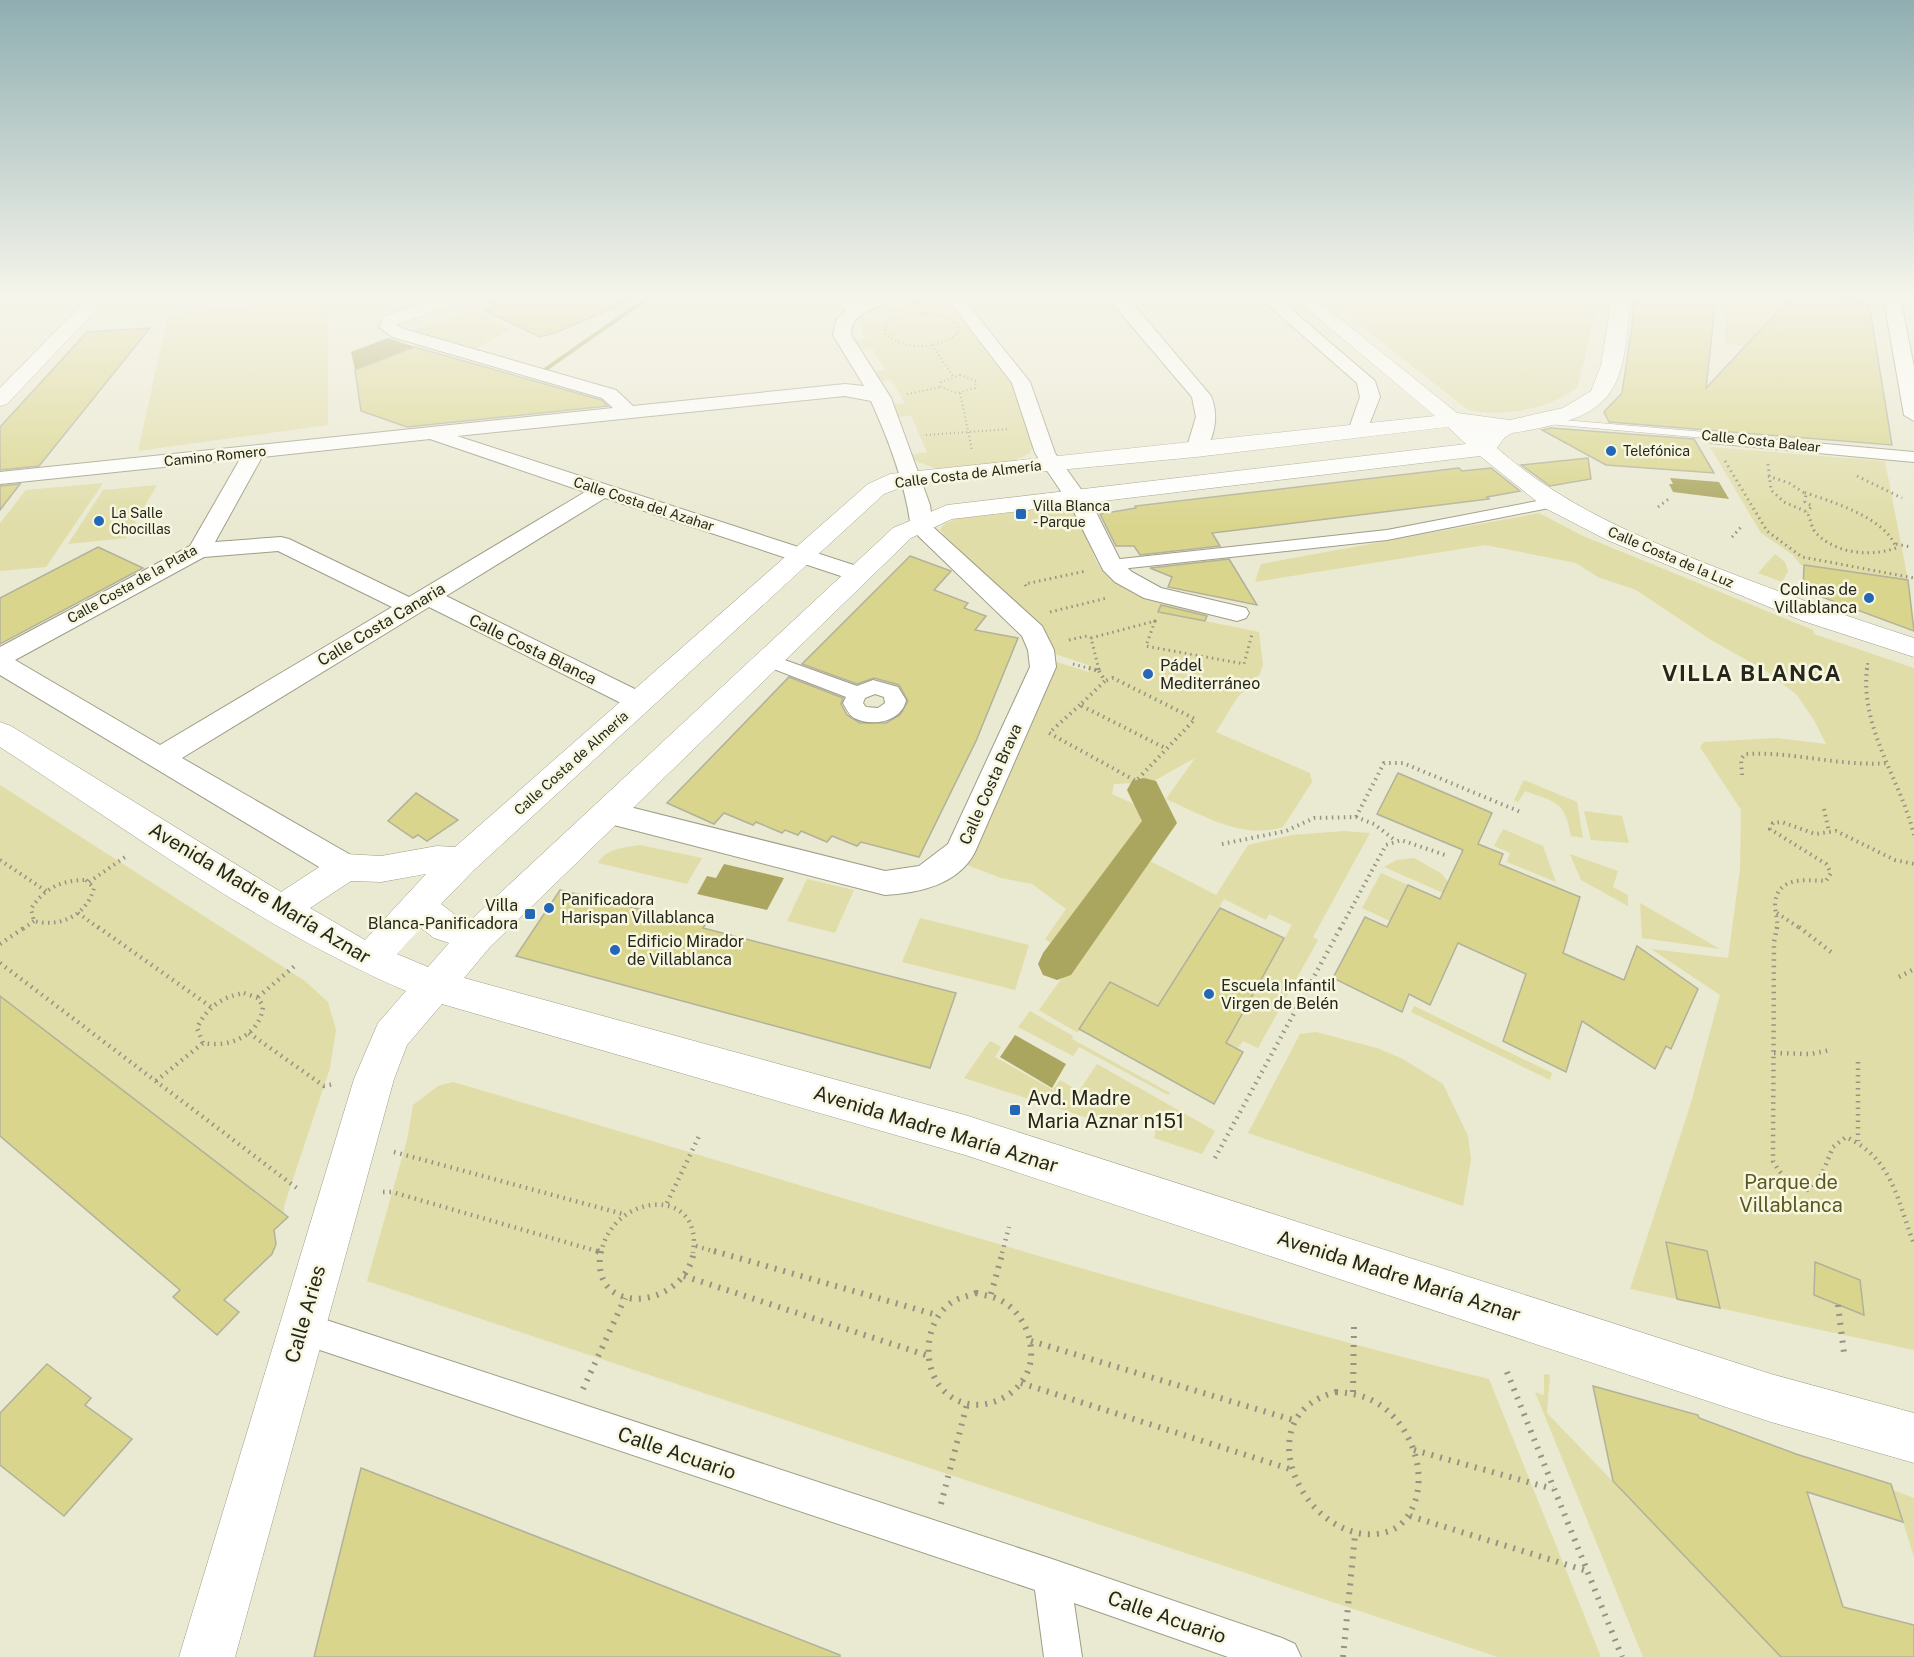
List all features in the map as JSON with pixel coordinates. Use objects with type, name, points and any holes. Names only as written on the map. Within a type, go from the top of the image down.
[{"type":"street","points":[[0,400],[25,374]]},
{"type":"street","points":[[541,374],[609,394],[628,412]]},
{"type":"street","points":[[838,391],[860,374]]},
{"type":"street","name":"Calle Costa Brava","points":[[610,813],[885,883],[910,881],[929,876],[954,859],[960,852],[1043,667],[1041,650],[1034,632],[924,532],[910,477],[881,398],[868,374]]},
{"type":"street","points":[[1016,374],[1021,381],[1045,453],[1082,506],[1111,565],[1128,580],[1150,592],[1239,622]]},
{"type":"street","points":[[1183,374],[1201,396],[1206,407],[1206,419],[1196,450]]},
{"type":"street","points":[[1358,374],[1366,381],[1370,397],[1358,431]]},
{"type":"street","name":"Calle Costa de la Luz","points":[[1396,374],[1553,503],[1616,535],[1684,564],[1813,615],[1914,648]]},
{"type":"street","name":"Calle Costa de Almería","points":[[433,986],[477,937],[610,813],[858,574],[902,533],[921,522],[962,510],[1074,497],[1468,434],[1479,420],[1508,426],[1561,416],[1581,408],[1604,389],[1608,374]]},
{"type":"street","points":[[1907,374],[1914,415]]},
{"type":"street","name":"Camino Romero","points":[[0,478],[838,391],[864,392],[881,398]]},
{"type":"street","points":[[1468,434],[1496,434],[1508,426]]},
{"type":"street","name":"Calle Costa de Almería","points":[[369,959],[420,907],[428,892],[881,486],[910,477],[1196,450],[1358,431],[1468,434]]},
{"type":"street","name":"Calle Costa del Azahar","points":[[429,434],[858,574]]},
{"type":"street","name":"Calle Costa Balear","points":[[1708,437],[1914,457]]},
{"type":"street","name":"Calle Costa de la Plata","points":[[0,660],[34,637],[199,550],[254,453]]},
{"type":"street","name":"Calle Costa Canaria","points":[[161,758],[602,491]]},
{"type":"street","points":[[1111,565],[1387,535],[1553,503]]},
{"type":"street","name":"Calle Costa Blanca","points":[[199,550],[281,544],[418,602],[640,702]]},
{"type":"street","points":[[0,660],[13,673],[345,867],[396,868],[437,859],[462,861]]},
{"type":"street","points":[[768,660],[857,694]]},
{"type":"street","name":"Avenida Madre María Aznar","points":[[0,733],[234,882],[369,959],[433,986],[965,1135],[1771,1398],[1914,1437]]},
{"type":"street","points":[[282,909],[345,867]]},
{"type":"street","points":[[420,907],[447,928],[477,937]]},
{"type":"street","name":"Calle Aries","points":[[207,1657],[377,1069],[392,1035],[433,986]]},
{"type":"street","name":"Calle Acuario","points":[[302,1328],[1052,1577],[1282,1657]]},
{"type":"street","points":[[1052,1577],[1063,1657]]},
{"type":"lane","name":"Calle Costa Balear","points":[[1535,421],[1708,437]]},
{"type":"path","points":[[953,376],[969,377],[977,383],[973,390],[960,393],[947,392],[941,387],[942,380],[953,376]]},
{"type":"path","points":[[910,394],[941,387]]},
{"type":"path","points":[[960,393],[974,454]]},
{"type":"path","points":[[926,435],[1014,429]]},
{"type":"path","points":[[1708,437],[1767,531],[1802,557],[1914,578]]},
{"type":"path","points":[[1768,443],[1769,486],[1777,496],[1807,512],[1814,532],[1842,548],[1863,552],[1888,551],[1896,548],[1896,544]]},
{"type":"path","points":[[1768,476],[1789,482],[1803,492],[1829,500],[1869,520],[1890,533],[1896,544]]},
{"type":"path","points":[[1803,492],[1806,494],[1805,502],[1812,507],[1807,512]]},
{"type":"path","points":[[1658,507],[1670,498]]},
{"type":"path","points":[[1732,537],[1742,526]]},
{"type":"path","points":[[1896,544],[1911,547]]},
{"type":"path","points":[[1031,593],[1025,584],[1088,571]]},
{"type":"path","points":[[1054,621],[1045,612],[1111,597]]},
{"type":"path","points":[[1157,616],[1146,646],[1244,664],[1252,634],[1239,622]]},
{"type":"path","points":[[1066,639],[1088,636],[1091,638],[1155,621]]},
{"type":"path","points":[[1091,638],[1099,671],[1105,681]]},
{"type":"path","points":[[1868,657],[1864,697],[1876,742],[1910,810],[1914,835]]},
{"type":"path","points":[[1070,663],[1099,671]]},
{"type":"path","points":[[1113,678],[1195,718],[1136,781],[1049,733],[1105,681],[1113,678]]},
{"type":"path","points":[[1080,705],[1167,749]]},
{"type":"path","points":[[1742,775],[1741,759],[1745,754],[1755,753],[1792,754],[1856,765],[1888,763]]},
{"type":"path","points":[[1356,817],[1384,763],[1403,763],[1523,813]]},
{"type":"path","points":[[1824,809],[1829,832]]},
{"type":"path","points":[[1222,844],[1286,831],[1314,819],[1356,817],[1374,824],[1397,842]]},
{"type":"path","points":[[1914,864],[1895,860],[1836,831],[1815,834],[1782,822],[1773,823],[1770,829],[1826,864],[1831,873],[1826,881],[1795,880],[1783,886],[1775,903],[1772,996],[1773,1161],[1781,1175],[1792,1185],[1807,1190],[1822,1174],[1833,1147],[1846,1137],[1858,1141],[1880,1159],[1894,1185],[1914,1244]]},
{"type":"path","points":[[1215,1158],[1386,845],[1401,840],[1448,856]]},
{"type":"path","points":[[34,921],[31,909],[46,891],[69,881],[89,882],[128,855]]},
{"type":"path","points":[[0,860],[46,891]]},
{"type":"path","points":[[0,944],[34,921],[50,924],[78,913],[94,895],[94,888],[89,882]]},
{"type":"path","points":[[78,913],[211,1007]]},
{"type":"path","points":[[1776,913],[1812,936],[1835,955]]},
{"type":"path","points":[[0,963],[298,1189]]},
{"type":"path","points":[[258,997],[297,964]]},
{"type":"path","points":[[1899,977],[1908,970],[1914,969]]},
{"type":"path","points":[[244,993],[258,997],[263,1004],[264,1012],[249,1033],[232,1044],[220,1047],[202,1043],[197,1028],[211,1007],[234,995],[244,993]]},
{"type":"path","points":[[249,1033],[324,1086],[336,1084]]},
{"type":"path","points":[[156,1081],[202,1043]]},
{"type":"path","points":[[1774,1053],[1811,1054],[1830,1050]]},
{"type":"path","points":[[1858,1062],[1858,1141]]},
{"type":"path","points":[[667,1203],[700,1134]]},
{"type":"path","points":[[394,1152],[623,1215]]},
{"type":"path","points":[[383,1192],[392,1192],[600,1252]]},
{"type":"path","points":[[667,1203],[680,1208],[690,1219],[695,1231],[696,1246],[693,1262],[672,1289],[659,1296],[645,1300],[625,1298],[609,1288],[602,1278],[599,1266],[600,1252],[608,1232],[623,1215],[637,1206],[667,1203]]},
{"type":"path","points":[[991,1294],[1009,1227]]},
{"type":"path","points":[[696,1246],[937,1315]]},
{"type":"path","points":[[684,1276],[929,1356]]},
{"type":"path","points":[[991,1294],[1017,1311],[1026,1325],[1031,1341],[1032,1358],[1021,1383],[1001,1401],[984,1406],[967,1404],[951,1396],[938,1384],[930,1367],[930,1330],[937,1315],[961,1296],[991,1294]]},
{"type":"path","points":[[570,1417],[625,1298]]},
{"type":"path","points":[[1838,1305],[1844,1353]]},
{"type":"path","points":[[1353,1392],[1354,1326]]},
{"type":"path","points":[[1031,1341],[1293,1420]]},
{"type":"path","points":[[1507,1372],[1622,1657]]},
{"type":"path","points":[[1021,1383],[1293,1470]]},
{"type":"path","points":[[1324,1392],[1353,1392],[1368,1397],[1396,1419],[1414,1450],[1418,1465],[1419,1492],[1410,1516],[1400,1527],[1386,1534],[1371,1537],[1355,1535],[1339,1528],[1310,1504],[1293,1470],[1290,1436],[1293,1420],[1301,1407],[1324,1392]]},
{"type":"path","points":[[932,1539],[967,1404]]},
{"type":"path","points":[[1414,1450],[1553,1489]]},
{"type":"path","points":[[1410,1516],[1588,1572]]},
{"type":"path","points":[[1342,1657],[1355,1535]]},
{"type":"green space","points":[[155,374],[328,374],[328,425],[138,451]]},
{"type":"green space","points":[[875,374],[1007,374],[1016,391],[1033,446],[1029,454],[1011,462],[936,469],[916,461],[911,455],[927,452],[911,416],[897,417],[892,405],[905,403],[891,380],[879,382]]},
{"type":"green space","points":[[1423,374],[1581,374],[1578,386],[1568,394],[1541,406],[1494,413],[1467,409]]},
{"type":"green space","points":[[1710,447],[1885,461],[1908,580],[1801,565],[1793,555],[1761,533]]},
{"type":"green space","points":[[103,483],[46,567],[0,571],[0,523],[26,490]]},
{"type":"green space","points":[[157,485],[126,538],[68,544],[103,490]]},
{"type":"green space","points":[[1062,505],[1071,509],[1082,523],[1099,566],[1122,586],[1157,601],[1208,612],[1205,621],[1259,632],[1263,664],[1260,674],[1237,698],[1216,732],[1310,773],[1312,782],[1283,827],[1268,830],[1238,828],[1223,824],[1166,799],[1195,758],[1152,782],[1114,784],[1112,794],[1145,809],[1150,821],[1057,947],[1045,939],[1066,909],[1032,884],[1001,878],[967,865],[976,851],[1032,722],[1053,661],[1089,672],[1088,665],[1052,653],[940,530],[944,524],[958,518]]},
{"type":"green space","name":"Parque de Villablanca","points":[[1539,513],[1583,536],[1813,630],[1814,634],[1914,668],[1914,1350],[1630,1289],[1690,1106],[1720,995],[1651,949],[1728,958],[1740,869],[1741,810],[1700,747],[1704,742],[1776,738],[1826,744],[1814,720],[1797,695],[1768,672],[1711,640],[1636,590],[1598,577],[1576,563],[1485,545],[1255,582],[1261,564]]},
{"type":"green space","points":[[1775,554],[1785,562],[1788,571],[1782,582],[1758,573]]},
{"type":"green space","points":[[1524,780],[1577,802],[1583,838],[1571,836],[1562,809],[1552,801],[1525,791],[1518,802],[1514,800]]},
{"type":"green space","points":[[0,785],[305,981],[328,1002],[336,1030],[330,1068],[284,1206],[284,1214],[0,996]]},
{"type":"green space","points":[[1584,811],[1622,816],[1629,843],[1591,840]]},
{"type":"green space","points":[[1503,829],[1543,846],[1556,882],[1507,862],[1510,853],[1494,846]]},
{"type":"green space","points":[[1344,831],[1370,833],[1313,937],[1318,940],[1258,1048],[1243,1041],[1237,1049],[1226,1042],[1292,925],[1269,914],[1266,920],[1224,899],[1158,1006],[1076,1032],[1039,1010],[1146,859],[1216,895],[1248,845],[1292,835]]},
{"type":"green space","points":[[640,845],[702,858],[687,884],[598,863],[601,858],[611,852]]},
{"type":"green space","points":[[1570,854],[1618,871],[1613,887],[1628,895],[1628,906],[1581,880]]},
{"type":"green space","points":[[1414,858],[1442,874],[1449,883],[1447,891],[1443,893],[1384,867],[1397,860]]},
{"type":"green space","points":[[1381,873],[1408,885],[1390,921],[1362,908]]},
{"type":"green space","points":[[807,879],[854,890],[835,933],[787,921]]},
{"type":"green space","points":[[1640,903],[1720,949],[1642,938]]},
{"type":"green space","points":[[920,918],[1029,945],[1015,990],[902,962]]},
{"type":"green space","points":[[1414,1006],[1552,1073],[1550,1080],[1411,1012]]},
{"type":"green space","points":[[1030,1011],[1073,1036],[1072,1039],[1170,1093],[1168,1095],[1079,1047],[1073,1056],[1018,1027]]},
{"type":"green space","points":[[1316,1032],[1377,1048],[1403,1059],[1443,1084],[1468,1136],[1471,1159],[1463,1206],[1248,1133],[1300,1034]]},
{"type":"green space","points":[[990,1041],[1001,1047],[995,1057],[1053,1090],[1060,1080],[1079,1091],[1097,1064],[1215,1131],[1202,1154],[1154,1138],[1157,1123],[1123,1113],[1119,1128],[964,1078]]},
{"type":"green space","points":[[453,1082],[1099,1273],[1489,1379],[1601,1657],[1498,1657],[367,1281],[407,1140],[413,1105],[438,1086]]},
{"type":"green space","points":[[1544,1374],[1550,1375],[1547,1413],[1775,1650],[1786,1657],[1643,1657],[1535,1392],[1544,1395]]},
{"type":"green space","points":[[1893,1490],[1914,1498],[1914,1557]]},
{"type":"shaded area","points":[[1670,478],[1719,482],[1729,499],[1673,492],[1669,484],[1673,484]]},
{"type":"shaded area","points":[[724,864],[784,878],[767,910],[697,894],[707,876],[716,878]]},
{"type":"shaded area","points":[[1015,1035],[1066,1064],[1052,1088],[1000,1057]]},
{"type":"building","points":[[48,374],[113,374],[39,466],[0,470],[0,427]]},
{"type":"building","points":[[356,374],[511,374],[601,400],[608,406],[407,427],[361,411]]},
{"type":"building","points":[[1625,374],[1708,374],[1706,388],[1719,374],[1880,374],[1892,445],[1609,422],[1604,412],[1622,393]]},
{"type":"building","name":"Telefónica","points":[[1551,428],[1694,439],[1714,473],[1606,465],[1542,430]]},
{"type":"building","points":[[1588,458],[1591,479],[1550,486],[1521,465]]},
{"type":"building","points":[[1459,468],[1462,471],[1491,468],[1520,491],[1487,497],[1489,499],[1212,533],[1220,546],[1140,555],[1134,546],[1116,546],[1100,514],[1136,508],[1135,506]]},
{"type":"building","points":[[20,484],[0,510],[0,486]]},
{"type":"building","points":[[98,547],[143,568],[0,644],[0,598]]},
{"type":"building","points":[[910,556],[951,571],[934,590],[968,603],[964,608],[986,616],[975,630],[1018,638],[976,741],[919,857],[861,842],[857,846],[832,836],[827,842],[801,831],[798,835],[785,830],[782,833],[756,822],[753,825],[724,813],[714,824],[667,803],[789,677],[843,698],[841,704],[847,715],[860,723],[886,723],[900,715],[908,701],[899,685],[874,678],[857,684],[802,664]]},
{"type":"building","points":[[1229,559],[1257,605],[1168,587],[1172,577],[1150,568]]},
{"type":"building","name":"Colinas de Villablanca","points":[[1804,565],[1908,580],[1914,631],[1803,590]]},
{"type":"building","points":[[1161,605],[1207,616],[1205,621],[1158,612]]},
{"type":"building","points":[[1398,773],[1492,813],[1478,844],[1503,854],[1499,864],[1580,897],[1563,953],[1624,980],[1637,946],[1698,989],[1671,1049],[1666,1046],[1655,1069],[1582,1021],[1566,1072],[1503,1041],[1526,974],[1458,943],[1430,1005],[1409,994],[1402,1012],[1333,978],[1365,917],[1387,927],[1408,885],[1440,899],[1463,850],[1377,814]]},
{"type":"building","points":[[416,793],[458,820],[427,841],[418,835],[413,838],[388,821]]},
{"type":"building","points":[[560,890],[705,925],[703,928],[956,993],[930,1068],[516,956]]},
{"type":"building","name":"Escuela Infantil Virgen de Belén","points":[[1220,908],[1284,938],[1226,1043],[1243,1052],[1214,1104],[1079,1029],[1110,982],[1158,1006]]},
{"type":"building","points":[[0,996],[288,1217],[274,1230],[276,1244],[272,1254],[224,1300],[239,1312],[217,1335],[173,1297],[180,1290],[0,1136]]},
{"type":"building","points":[[1666,1242],[1707,1251],[1720,1308],[1677,1299]]},
{"type":"building","points":[[1815,1262],[1860,1280],[1864,1315],[1814,1295]]},
{"type":"building","points":[[47,1364],[91,1398],[85,1405],[132,1439],[64,1516],[0,1465],[0,1413]]},
{"type":"building","points":[[1593,1386],[1698,1415],[1699,1418],[1796,1454],[1891,1484],[1903,1522],[1807,1492],[1843,1607],[1914,1625],[1914,1657],[1781,1657],[1613,1481]]},
{"type":"building","points":[[361,1468],[840,1655],[840,1657],[314,1657]]},
{"type":"waterway","points":[[1057,964],[1160,823],[1144,790]]},
{"type":"place","name":"Telefónica","points":[[1611,451]]},
{"type":"place","name":"Villa Blanca - Parque","points":[[1021,514]]},
{"type":"place","name":"La Salle Chocillas","points":[[99,521]]},
{"type":"place","name":"Colinas de Villablanca","points":[[1869,598]]},
{"type":"place","name":"Pádel Mediterráneo","points":[[1148,674]]},
{"type":"place","name":"Panificadora Harispan Villablanca","points":[[549,908]]},
{"type":"place","name":"Villa Blanca-Panificadora","points":[[530,914]]},
{"type":"place","name":"Edificio Mirador de Villablanca","points":[[615,950]]},
{"type":"place","name":"Escuela Infantil Virgen de Belén","points":[[1209,994]]},
{"type":"place","name":"Avd. Madre Maria Aznar n151","points":[[1015,1110]]},
{"type":"district","name":"VILLA BLANCA","points":[[1752,673]]}]
